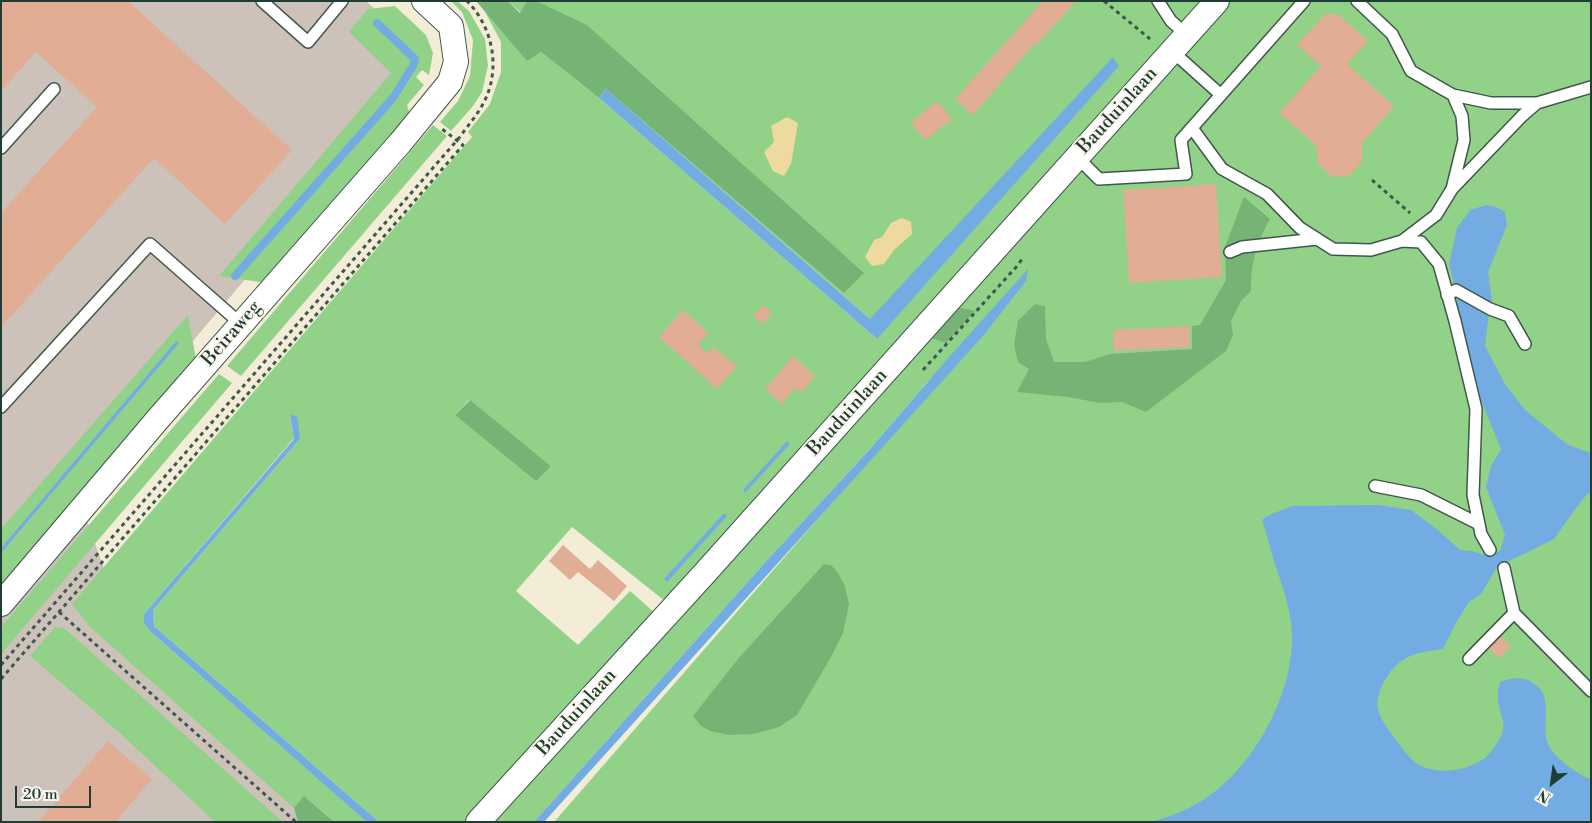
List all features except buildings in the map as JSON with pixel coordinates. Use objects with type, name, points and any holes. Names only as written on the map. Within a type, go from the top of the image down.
[{"type":"street","name":"Beiraweg","points":[[1,604],[158,419],[450,82],[456,62],[451,26],[424,1]]},
{"type":"street","name":"Bauduinlaan","points":[[478,822],[704,574],[1217,1]]},
{"type":"lane","points":[[262,1],[308,42],[342,1]]},
{"type":"lane","points":[[1158,1],[1171,21],[1176,47],[1221,95]]},
{"type":"lane","points":[[1077,157],[1099,179],[1186,174],[1181,140],[1304,1]]},
{"type":"lane","points":[[1357,1],[1392,34],[1411,71],[1453,95],[1490,102],[1537,103],[1591,87]]},
{"type":"lane","points":[[1,148],[54,89]]},
{"type":"lane","points":[[1452,189],[1464,140],[1462,116],[1453,95]]},
{"type":"lane","points":[[1402,241],[1436,215],[1452,189],[1522,116],[1537,103]]},
{"type":"lane","points":[[1192,128],[1222,169],[1267,194],[1300,228],[1333,249],[1371,250],[1402,241],[1421,242],[1439,264],[1452,292],[1476,409],[1473,495],[1481,534],[1490,550]]},
{"type":"lane","points":[[1230,252],[1242,247],[1317,239]]},
{"type":"lane","points":[[1,407],[150,244],[241,324]]},
{"type":"lane","points":[[1452,292],[1510,316],[1526,344]]},
{"type":"lane","points":[[1375,486],[1421,495],[1479,524]]},
{"type":"lane","points":[[1504,568],[1514,613],[1591,691]]},
{"type":"lane","points":[[1469,659],[1514,613]]},
{"type":"path","points":[[1,665],[457,140],[482,108],[492,81],[493,50],[487,31],[477,11],[467,1]]},
{"type":"path","points":[[1104,1],[1176,47]]},
{"type":"path","points":[[1,679],[463,145],[423,115]]},
{"type":"path","points":[[1372,180],[1424,224]]},
{"type":"path","points":[[59,612],[296,822]]},
{"type":"shaded area","points":[[1,1],[366,1],[419,48],[416,77],[83,471],[83,510],[119,610],[380,822],[1,822]]},
{"type":"green space","points":[[451,1],[457,1],[469,11],[485,39],[488,66],[482,92],[473,106],[451,131],[440,122],[458,101],[470,76],[473,40],[462,12]]},
{"type":"green space","points":[[476,1],[508,1],[520,13],[527,1],[536,1],[587,25],[864,273],[844,293],[606,89],[599,98],[541,52],[527,61]]},
{"type":"green space","points":[[508,1],[1591,1],[1591,822],[554,822],[936,383],[931,378],[870,449],[768,559],[534,822],[379,822],[154,626],[153,610],[300,439],[290,416],[294,438],[144,614],[151,632],[367,822],[334,822],[305,796],[294,808],[90,627],[72,604],[472,137],[468,132],[490,104],[501,72],[501,42],[482,6],[527,60],[541,52],[599,98],[877,339],[870,319]],"holes":[[[469,400],[551,466],[551,467],[455,415]],[[572,527],[666,602],[655,613],[630,591],[578,645],[516,591]]]},
{"type":"green space","points":[[395,6],[426,35],[433,53],[429,75],[422,70],[416,77],[424,85],[407,105],[410,115],[266,283],[219,276],[391,73],[349,32],[368,9]]},
{"type":"green space","points":[[433,125],[447,136],[241,376],[227,366]]},
{"type":"green space","points":[[1244,197],[1270,219],[1255,253],[1251,291],[1241,301],[1231,321],[1233,335],[1226,351],[1146,412],[1122,402],[1100,403],[1068,397],[1017,392],[1029,369],[1018,362],[1014,344],[1018,321],[1035,304],[1045,306],[1046,339],[1054,362],[1085,362],[1110,354],[1192,349],[1192,326],[1200,325],[1226,280],[1225,247]]},
{"type":"green space","points":[[953,306],[975,311],[946,343],[926,336]]},
{"type":"green space","points":[[188,315],[196,359],[1,588],[1,552],[176,341],[1,548],[1,529]]},
{"type":"green space","points":[[219,374],[232,383],[1,654],[1,627]]},
{"type":"green space","points":[[470,400],[551,466],[536,481],[455,415]]},
{"type":"green space","points":[[824,564],[831,565],[838,573],[845,586],[849,604],[843,633],[797,715],[779,727],[754,734],[728,735],[710,731],[701,726],[693,716],[738,659]]},
{"type":"green space","points":[[55,627],[64,628],[283,822],[215,822],[121,734],[30,656]]},
{"type":"green space","points":[[304,796],[334,822],[298,822],[294,808]]},
{"type":"sand","points":[[787,117],[798,123],[791,164],[784,176],[773,171],[764,152],[774,142],[771,126]]},
{"type":"sand","points":[[902,218],[911,222],[912,234],[894,250],[884,264],[872,266],[865,257],[874,240],[882,237],[891,223]]},
{"type":"water","points":[[1113,57],[1119,66],[877,339],[599,98],[606,89],[870,319]]},
{"type":"water","points":[[1486,205],[1496,207],[1505,212],[1507,225],[1488,272],[1492,300],[1485,346],[1505,384],[1525,410],[1568,445],[1591,452],[1591,493],[1587,494],[1554,539],[1497,567],[1481,594],[1469,602],[1443,649],[1412,655],[1395,667],[1380,690],[1377,705],[1378,711],[1389,730],[1416,763],[1432,770],[1460,769],[1485,758],[1501,737],[1503,723],[1498,699],[1500,682],[1517,678],[1533,683],[1544,696],[1546,704],[1546,738],[1549,746],[1567,766],[1591,779],[1591,822],[1151,822],[1187,809],[1208,797],[1228,780],[1245,761],[1260,739],[1283,691],[1289,666],[1292,632],[1287,602],[1262,520],[1267,516],[1292,506],[1379,505],[1411,510],[1460,550],[1489,556],[1500,551],[1505,535],[1486,487],[1491,466],[1501,449],[1474,383],[1461,332],[1456,290],[1449,265],[1457,228],[1470,210]]},
{"type":"water","points":[[1028,269],[1026,281],[983,336],[544,822],[534,822],[768,559],[870,449]]},
{"type":"water","points":[[176,341],[179,343],[1,553],[1,548]]},
{"type":"water","points":[[290,415],[297,416],[300,439],[153,610],[154,626],[379,822],[367,822],[151,632],[144,623],[144,614],[294,439]]},
{"type":"water","points":[[787,441],[790,444],[745,493],[743,490]]},
{"type":"water","points":[[724,513],[727,516],[667,582],[664,579]]},
{"type":"waterway","points":[[235,276],[393,98],[413,66],[415,59],[377,23]]}]
